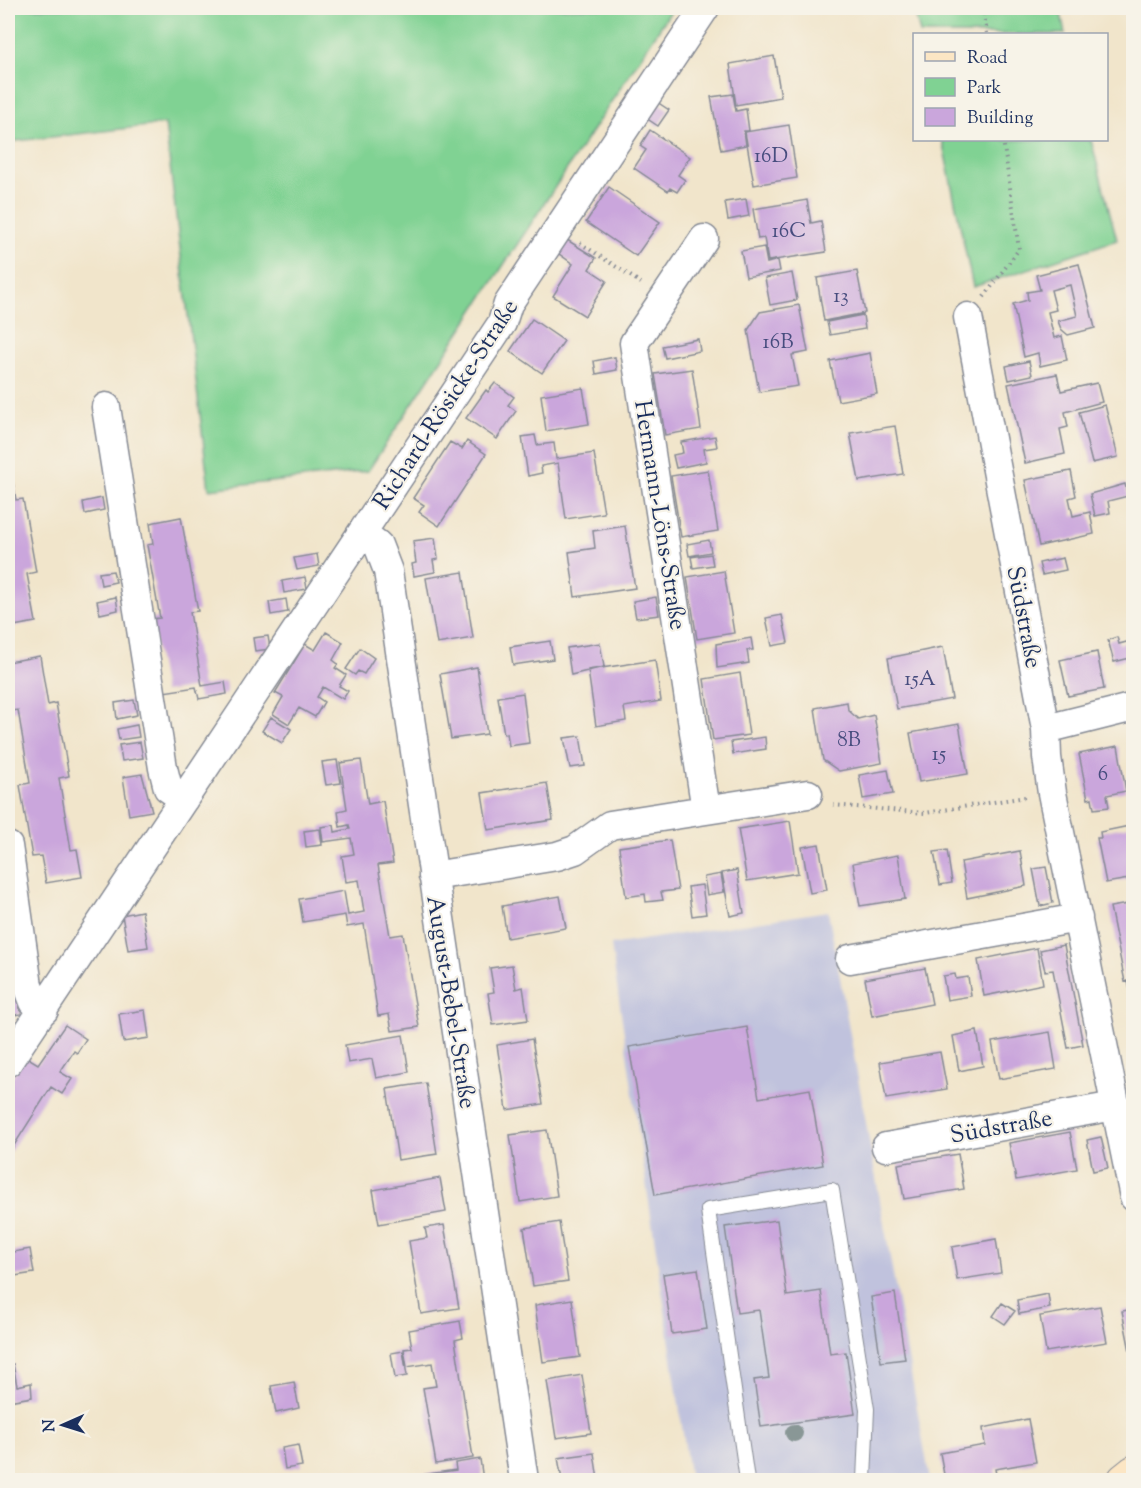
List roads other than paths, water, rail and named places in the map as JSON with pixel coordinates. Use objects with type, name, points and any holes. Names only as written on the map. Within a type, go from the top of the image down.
[{"type":"main road","points":[[1124,1480],[1134,1472]]},
{"type":"street","name":"Richard-Rösicke-Straße","points":[[8,1062],[502,322],[508,304],[705,8]]},
{"type":"street","name":"Hermann-Löns-Straße","points":[[704,239],[634,343],[706,810]]},
{"type":"street","name":"Südstraße","points":[[968,317],[1046,729],[1052,793],[1134,1197]]},
{"type":"street","points":[[106,407],[163,768],[168,788],[184,799]]},
{"type":"street","name":"August-Bebel-Straße","points":[[362,533],[378,545],[388,571],[524,1480]]},
{"type":"street","points":[[1046,729],[1134,707]]},
{"type":"street","points":[[433,876],[557,856],[575,850],[610,825],[808,794]]},
{"type":"street","points":[[8,846],[28,986],[34,1002],[44,1010]]},
{"type":"street","points":[[850,959],[1078,918]]},
{"type":"street","name":"Südstraße","points":[[886,1147],[1115,1106]]},
{"type":"lane","points":[[747,1480],[708,1210],[832,1190],[867,1409],[864,1480]]}]
